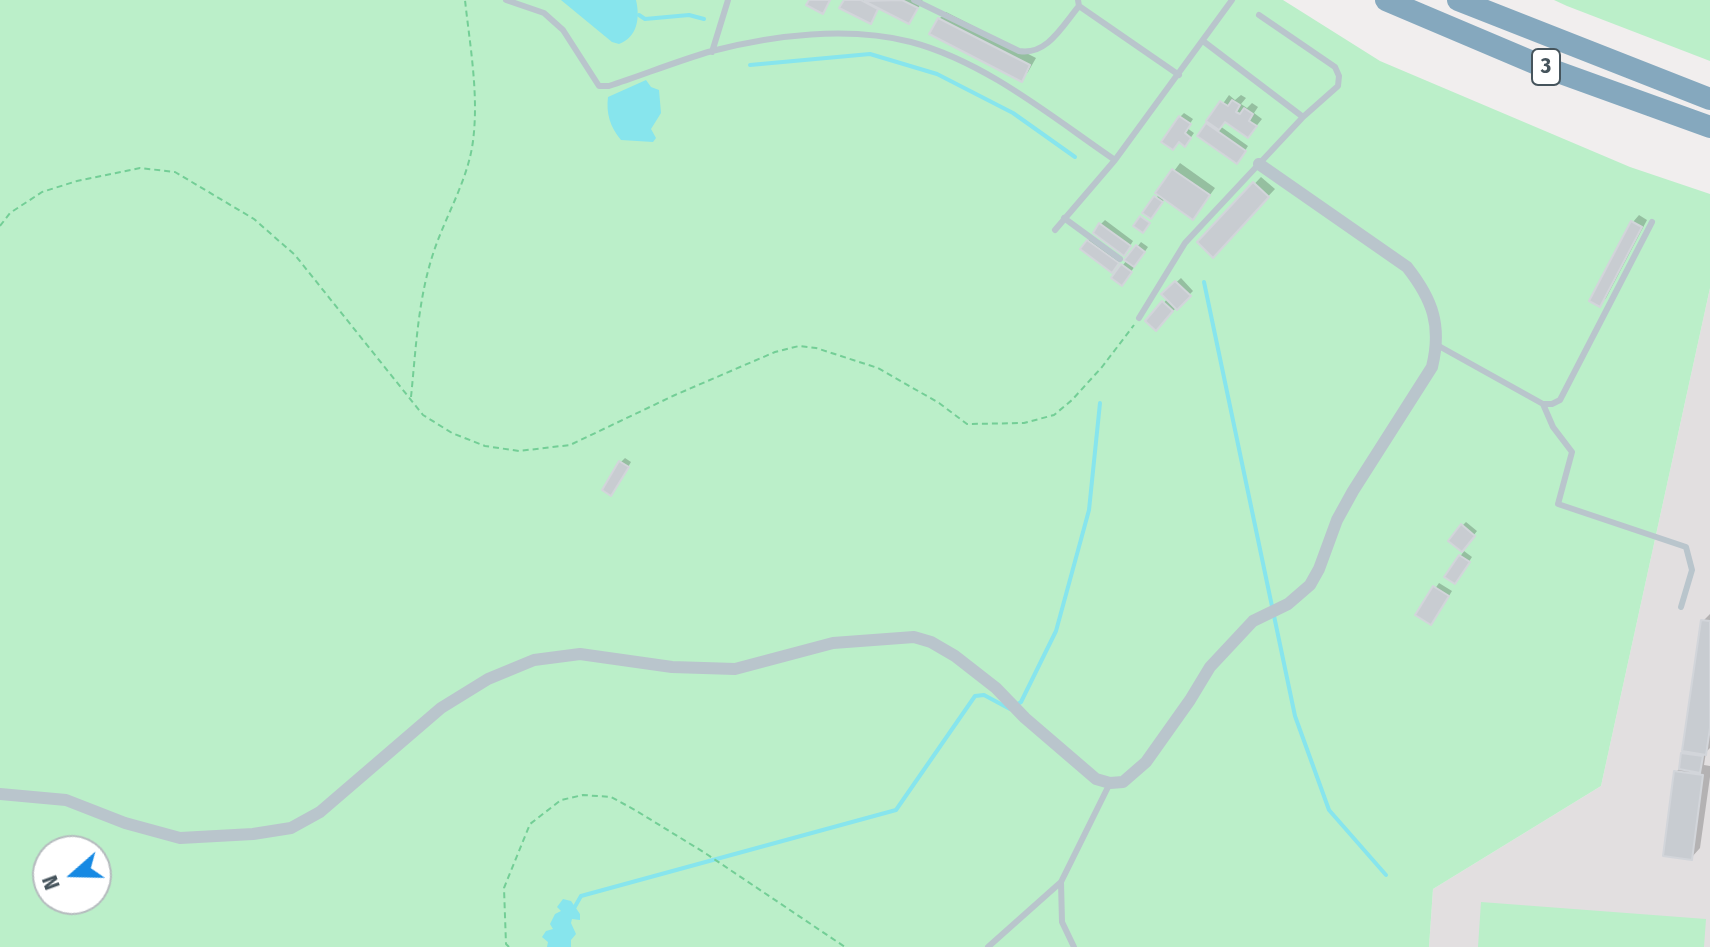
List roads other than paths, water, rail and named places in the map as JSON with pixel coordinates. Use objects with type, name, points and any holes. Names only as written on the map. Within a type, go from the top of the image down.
[{"type":"highway","name":"3","points":[[1386,0],[1544,67],[1710,127]]},
{"type":"highway","name":"3","points":[[1458,0],[1710,99]]},
{"type":"street","points":[[0,794],[66,800],[125,823],[180,838],[253,834],[291,828],[320,812],[441,708],[488,679],[534,660],[580,654],[672,667],[735,669],[833,643],[914,637],[931,642],[955,656],[996,688],[1025,718],[1096,779],[1110,783],[1123,782],[1146,762],[1210,667],[1253,621],[1288,604],[1310,585],[1337,520],[1432,367],[1437,345],[1434,316],[1425,290],[1407,267],[1259,164]]},
{"type":"lane","points":[[506,0],[544,13],[553,21],[577,49],[589,74],[599,86],[609,86],[712,52],[754,43],[823,34],[869,35],[913,43],[961,62],[1015,92],[1115,160]]},
{"type":"lane","points":[[712,52],[728,0]]},
{"type":"lane","points":[[914,0],[1019,51],[1028,52],[1040,50],[1047,44],[1078,3],[1179,75]]},
{"type":"lane","points":[[932,8],[937,0]]},
{"type":"lane","points":[[1055,230],[1115,160],[1232,0]]},
{"type":"lane","points":[[1139,318],[1185,243],[1303,117],[1338,86],[1339,76],[1335,67],[1259,15]]},
{"type":"lane","points":[[1203,41],[1303,117]]},
{"type":"lane","points":[[1064,218],[1120,259]]},
{"type":"lane","points":[[1437,345],[1543,404],[1560,400],[1652,222]]},
{"type":"lane","points":[[1543,404],[1553,427],[1572,452],[1558,504],[1686,547],[1692,570],[1681,607]]},
{"type":"lane","points":[[988,947],[1061,882],[1110,783]]},
{"type":"lane","points":[[1061,882],[1062,922],[1074,947]]},
{"type":"water","points":[[561,0],[636,0],[636,26],[625,41],[619,44],[612,42]]},
{"type":"water","points":[[646,80],[651,87],[659,90],[661,113],[651,129],[656,138],[653,142],[621,140],[610,120],[608,97]]},
{"type":"water","points":[[563,899],[571,901],[580,914],[580,920],[572,919],[571,923],[576,934],[571,940],[571,947],[547,947],[548,942],[542,937],[546,931],[553,929],[550,924],[555,914],[561,911],[557,907]]},
{"type":"waterway","points":[[639,15],[645,19],[689,15],[704,19]]},
{"type":"waterway","points":[[750,65],[870,54],[937,74],[1013,113],[1075,157]]},
{"type":"waterway","points":[[1204,282],[1295,716],[1329,810],[1386,875]]},
{"type":"waterway","points":[[573,910],[581,896],[896,810],[975,696],[984,695],[1010,709],[1021,702],[1056,631],[1089,510],[1100,403]]}]
